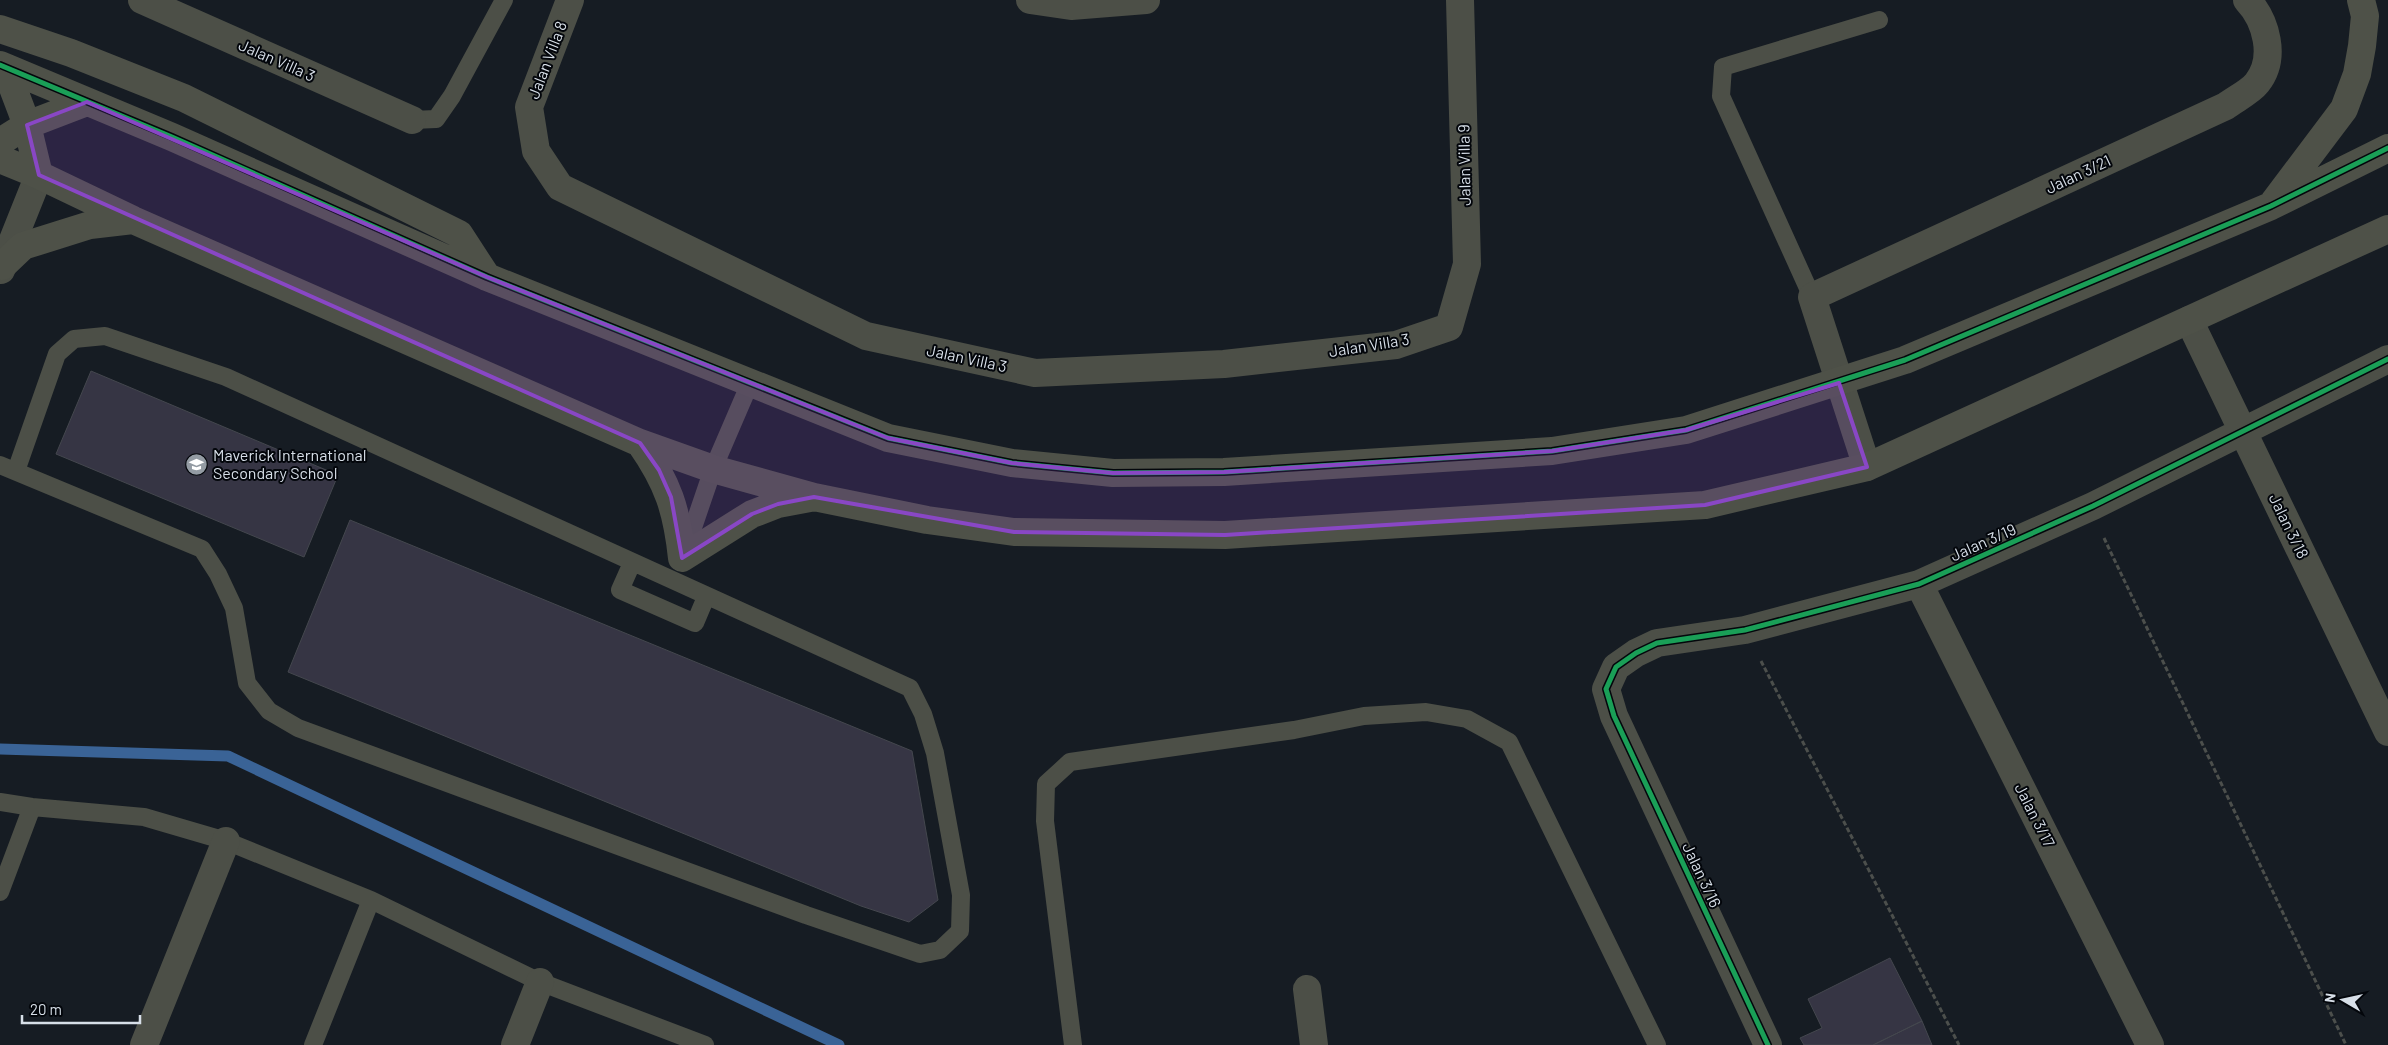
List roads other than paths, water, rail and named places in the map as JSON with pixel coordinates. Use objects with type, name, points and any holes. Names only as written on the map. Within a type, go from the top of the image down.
[{"type":"street","name":"Jalan Villa 3","points":[[142,0],[412,120]]},
{"type":"street","name":"Jalan Villa 8","points":[[536,150],[529,107],[570,0]]},
{"type":"street","points":[[1030,0],[1071,6],[1146,0]]},
{"type":"street","name":"Jalan Villa 9","points":[[1449,328],[1466,264],[1460,0]]},
{"type":"street","name":"Jalan 3/21","points":[[1812,297],[2226,106],[2257,83],[2267,62],[2266,34],[2256,10],[2247,0]]},
{"type":"street","points":[[2271,206],[2344,109],[2357,74],[2362,46],[2365,16],[2361,0]]},
{"type":"street","points":[[0,29],[71,53],[184,98],[458,234],[487,277]]},
{"type":"street","points":[[2,66],[172,137],[487,277],[888,438],[1012,463],[1113,473],[1224,472],[1552,451],[1686,430],[1839,383],[1905,360],[2271,206],[2388,148]]},
{"type":"street","points":[[1,269],[39,175],[27,125],[2,66]]},
{"type":"street","points":[[0,142],[27,125],[87,102]]},
{"type":"street","name":"Jalan Villa 3","points":[[536,150],[560,187],[866,336],[1035,373],[1224,364],[1396,345],[1449,328]]},
{"type":"street","points":[[0,159],[39,175],[133,220],[640,443],[713,469],[814,497],[926,520],[1014,532],[1225,535],[1705,505],[1867,467],[2388,229]]},
{"type":"street","points":[[1,269],[23,246],[90,225],[133,220]]},
{"type":"street","points":[[1812,297],[1867,467]]},
{"type":"street","name":"Jalan 3/18","points":[[2189,320],[2245,432],[2388,732]]},
{"type":"street","name":"Jalan 3/19","points":[[1614,716],[1606,689],[1616,667],[1636,652],[1657,643],[1745,630],[1919,584],[2093,506],[2245,432],[2388,359]]},
{"type":"street","points":[[640,443],[659,470],[671,497],[679,526],[678,570]]},
{"type":"street","points":[[678,570],[752,514],[778,504],[814,497]]},
{"type":"street","name":"Jalan 3/17","points":[[1919,584],[2150,1045]]},
{"type":"street","name":"Jalan 3/16","points":[[1614,716],[1768,1045]]},
{"type":"street","points":[[144,1045],[226,841]]},
{"type":"street","points":[[515,1045],[540,982]]},
{"type":"street","points":[[1307,989],[1314,1045]]},
{"type":"lane","points":[[412,120],[436,119],[452,96],[504,0]]},
{"type":"lane","points":[[1812,297],[1721,96],[1723,67],[1879,20]]},
{"type":"lane","points":[[105,336],[226,377],[632,563],[678,570],[706,597],[910,688],[923,714],[935,754],[961,894],[960,931],[940,950],[920,954],[806,916],[298,728],[269,711],[247,683],[234,608],[218,574],[202,548],[8,468],[57,354],[74,339],[105,336]]},
{"type":"lane","points":[[678,570],[713,469],[750,383]]},
{"type":"lane","points":[[632,563],[620,590],[695,623],[706,597]]},
{"type":"lane","points":[[1073,1045],[1045,821],[1046,784],[1070,762],[1294,730],[1364,716],[1426,712],[1467,719],[1510,742],[1657,1045]]},
{"type":"lane","points":[[0,802],[32,807],[144,817],[226,841],[371,900],[540,982],[697,1044]]},
{"type":"lane","points":[[0,892],[32,807]]},
{"type":"lane","points":[[313,1045],[371,900]]},
{"type":"waterway","points":[[0,749],[228,756],[839,1045]]},
{"type":"place","name":"Maverick International Secondary School","points":[[197,464]]}]
